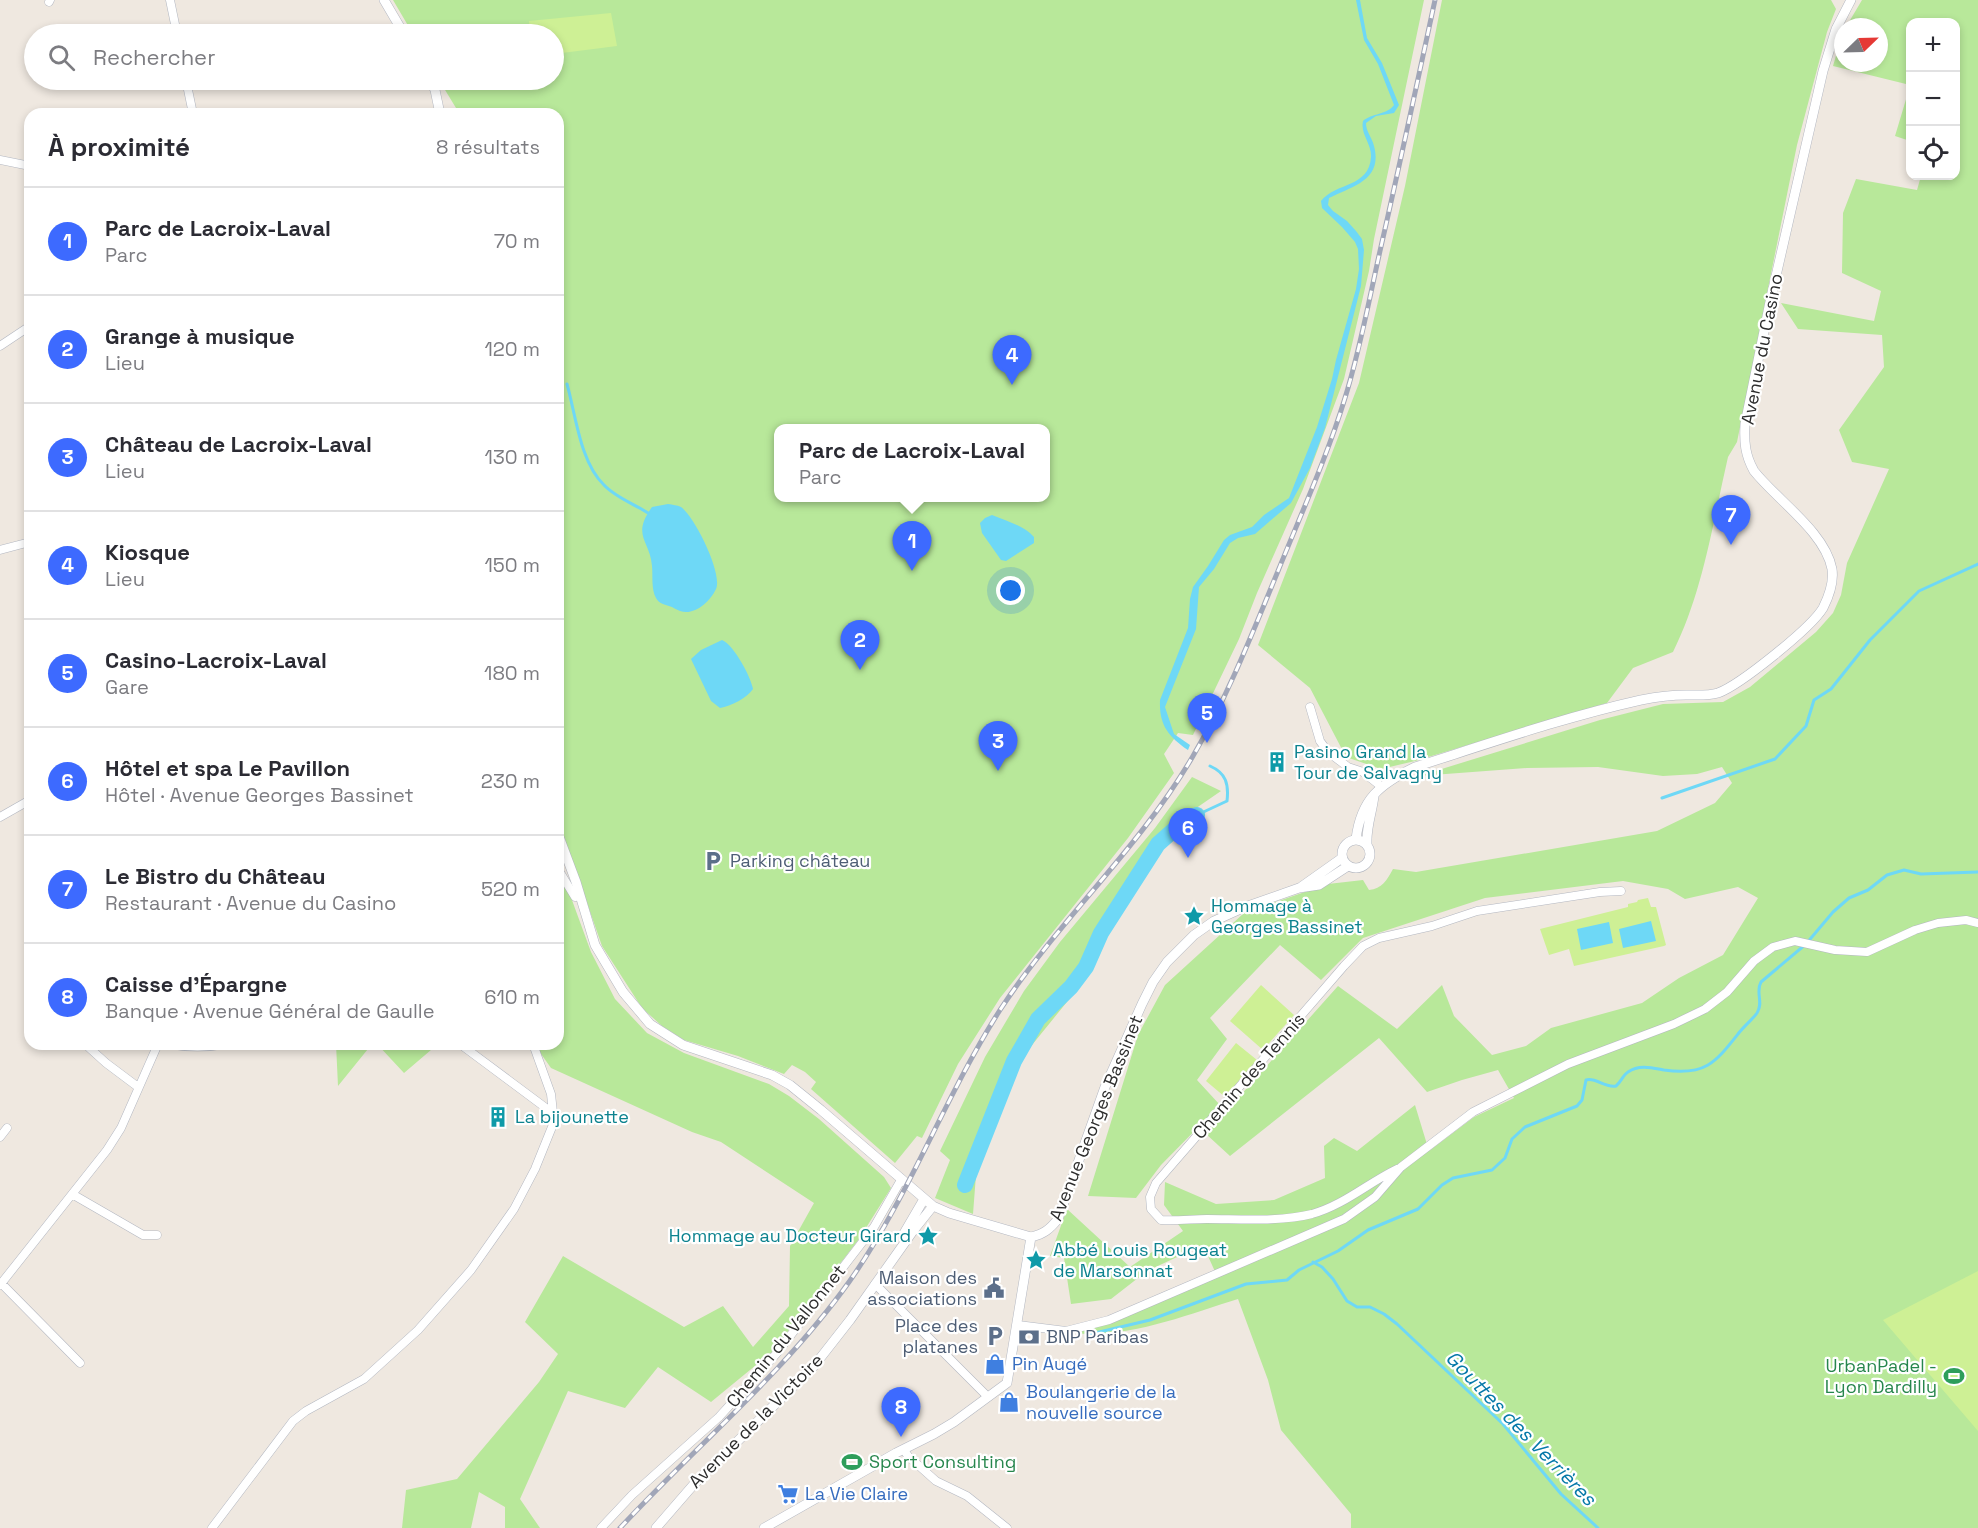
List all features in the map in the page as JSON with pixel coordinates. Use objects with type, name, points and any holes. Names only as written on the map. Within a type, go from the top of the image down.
[{"type":"street","points":[[170,0],[175,24]]},
{"type":"street","points":[[384,0],[398,24]]},
{"type":"street","name":"Avenue du Casino","points":[[1356,839],[1366,803],[1394,777],[1415,767],[1584,715],[1663,696],[1717,693],[1770,657],[1811,623],[1822,609],[1831,591],[1833,571],[1827,551],[1814,533],[1754,471],[1745,450],[1744,438],[1770,302],[1823,71],[1836,29],[1851,0]]},
{"type":"street","points":[[188,90],[192,108]]},
{"type":"street","points":[[435,90],[439,108]]},
{"type":"street","points":[[0,160],[24,165]]},
{"type":"street","points":[[0,346],[24,330]]},
{"type":"street","points":[[0,550],[24,544]]},
{"type":"street","points":[[1310,707],[1320,741],[1328,752],[1348,767],[1364,772],[1382,787]]},
{"type":"street","name":"Avenue du Casino","points":[[1367,844],[1367,826],[1374,796]]},
{"type":"street","points":[[0,817],[24,803]]},
{"type":"street","points":[[1356,839],[1367,844],[1371,851],[1367,863],[1356,868],[1345,862],[1342,852],[1344,845],[1356,839]]},
{"type":"street","points":[[564,851],[595,945],[623,992],[650,1024],[683,1045],[772,1075],[790,1085],[933,1206],[949,1213],[1031,1237],[1018,1325],[1006,1383],[952,1424],[764,1528]]},
{"type":"street","name":"Avenue Georges Bassinet","points":[[1031,1237],[1042,1235],[1058,1219],[1106,1087],[1153,982],[1167,962],[1194,935],[1227,914],[1299,888],[1319,885],[1345,862]]},
{"type":"street","points":[[564,879],[575,897],[580,896]]},
{"type":"street","name":"Chemin des Tennis","points":[[1401,1167],[1381,1177],[1354,1196],[1312,1214],[1266,1219],[1177,1221],[1161,1220],[1151,1209],[1150,1197],[1156,1183],[1365,944],[1477,911],[1600,892],[1621,891]]},
{"type":"street","points":[[1018,1325],[1066,1331],[1109,1320],[1344,1219],[1375,1197],[1401,1167],[1473,1112],[1568,1064],[1674,1024],[1705,1009],[1727,992],[1754,961],[1773,947],[1794,941],[1835,950],[1868,952],[1938,922],[1966,920],[1978,923]]},
{"type":"street","points":[[92,1050],[138,1087]]},
{"type":"street","points":[[80,1363],[1,1284],[106,1150],[120,1128],[155,1050]]},
{"type":"street","points":[[468,1050],[554,1114]]},
{"type":"street","points":[[212,1528],[293,1421],[306,1411],[364,1379],[386,1361],[418,1330],[471,1270],[514,1209],[551,1132],[554,1114],[551,1094],[535,1050]]},
{"type":"street","points":[[0,1137],[7,1128]]},
{"type":"street","name":"Chemin du Vallonnet","points":[[601,1528],[639,1488],[719,1417],[777,1353],[874,1227],[901,1180]]},
{"type":"street","points":[[72,1194],[143,1235],[157,1234]]},
{"type":"street","name":"Avenue de la Victoire","points":[[875,1284],[924,1200]]},
{"type":"street","name":"Avenue de la Victoire","points":[[656,1528],[695,1483],[814,1366],[933,1206]]},
{"type":"street","points":[[875,1284],[988,1397]]},
{"type":"street","points":[[904,1450],[936,1481],[967,1496],[1007,1528]]},
{"type":"green space","points":[[393,0],[1424,0],[1369,271],[1344,379],[1303,489],[1239,639],[1193,735],[1178,733],[1164,754],[1174,773],[1128,838],[1000,998],[958,1064],[922,1138],[917,1136],[895,1163],[811,1089],[816,1082],[805,1072],[792,1065],[784,1074],[738,1056],[684,1040],[662,1026],[642,1008],[602,946],[564,837],[564,108],[456,108],[445,90],[564,90],[564,24],[407,24]]},
{"type":"green space","points":[[1442,0],[1831,0],[1836,9],[1827,32],[1797,145],[1737,442],[1728,457],[1700,581],[1673,652],[1633,668],[1607,703],[1415,761],[1381,769],[1346,757],[1310,688],[1258,645],[1359,383],[1405,186]]},
{"type":"green space","points":[[1862,0],[1978,0],[1978,1528],[1351,1528],[1351,1514],[1281,1430],[1268,1380],[1238,1299],[1135,1329],[1093,1334],[1072,1333],[1217,1276],[1203,1245],[1147,1271],[1111,1299],[1071,1304],[1064,1258],[1050,1256],[1067,1209],[1130,1267],[1183,1231],[1164,1205],[1165,1182],[1216,1204],[1274,1200],[1325,1178],[1324,1146],[1334,1138],[1357,1151],[1415,1105],[1429,1151],[1474,1117],[1514,1098],[1498,1070],[1427,1092],[1379,1038],[1230,1156],[1206,1134],[1338,986],[1397,1029],[1442,985],[1454,1016],[1492,1055],[1526,1046],[1551,1028],[1642,1003],[1679,978],[1723,955],[1758,898],[1738,887],[1685,899],[1668,889],[1623,881],[1485,898],[1363,938],[1321,980],[1280,945],[1210,1018],[1227,1039],[1197,1080],[1220,1105],[1161,1165],[1136,1198],[1088,1196],[1138,1035],[1165,985],[1244,913],[1328,884],[1363,880],[1369,890],[1374,889],[1384,883],[1393,869],[1416,872],[1657,831],[1715,803],[1732,783],[1722,767],[1697,774],[1663,776],[1598,767],[1527,768],[1419,776],[1600,720],[1663,704],[1723,702],[1750,687],[1816,632],[1833,613],[1841,595],[1847,563],[1889,469],[1852,462],[1839,430],[1884,367],[1882,335],[1798,329],[1781,303],[1874,321],[1881,291],[1842,273],[1843,213],[1856,179],[1917,190],[1920,180],[1960,180],[1960,18],[1906,18],[1906,84],[1857,72],[1888,72],[1888,18],[1851,18]]},
{"type":"green space","points":[[611,13],[617,46],[564,53],[564,24],[529,24],[529,21]]},
{"type":"green space","points":[[1906,99],[1906,140],[1895,136]]},
{"type":"green space","points":[[1192,777],[1221,791],[1160,833],[1094,937],[1075,992],[1015,1066],[977,1162],[973,1214],[935,1198],[950,1160],[940,1151],[985,1057],[1024,991],[1060,942],[1155,828]]},
{"type":"green space","points":[[564,878],[591,952],[615,999],[647,1033],[684,1053],[769,1084],[789,1096],[819,1119],[884,1177],[891,1188],[859,1239],[772,1352],[711,1402],[658,1367],[625,1408],[568,1391],[520,1499],[540,1528],[505,1528],[505,1507],[479,1492],[471,1528],[402,1528],[406,1490],[457,1479],[539,1382],[558,1354],[525,1322],[563,1256],[684,1327],[723,1306],[753,1347],[789,1306],[790,1246],[814,1203],[721,1142],[692,1132],[551,1068],[538,1050],[564,1050]]},
{"type":"green space","points":[[1648,898],[1651,907],[1656,907],[1666,945],[1574,966],[1569,949],[1549,955],[1540,929],[1628,907],[1628,904]]},
{"type":"green space","points":[[1261,985],[1294,1015],[1263,1050],[1230,1021]]},
{"type":"green space","points":[[1236,1043],[1257,1060],[1225,1097],[1206,1081]]},
{"type":"green space","points":[[336,1050],[367,1050],[338,1086]]},
{"type":"green space","points":[[383,1050],[431,1050],[404,1073]]},
{"type":"green space","name":"UrbanPadel - Lyon Dardilly","points":[[1978,1271],[1978,1431],[1883,1320]]},
{"type":"water","points":[[1356,0],[1360,0],[1367,38],[1382,63],[1399,105],[1394,113],[1376,116],[1366,123],[1376,158],[1370,174],[1356,185],[1329,198],[1328,205],[1347,221],[1362,239],[1364,250],[1361,286],[1325,428],[1310,468],[1291,503],[1255,534],[1238,538],[1230,543],[1214,569],[1199,587],[1196,629],[1165,707],[1174,734],[1190,745],[1188,750],[1166,729],[1161,716],[1160,700],[1188,628],[1193,587],[1224,540],[1230,535],[1252,527],[1264,515],[1289,498],[1317,427],[1356,289],[1359,269],[1358,249],[1342,227],[1322,208],[1321,201],[1335,190],[1358,180],[1364,174],[1369,167],[1371,152],[1363,130],[1363,121],[1387,111],[1394,105],[1378,64],[1364,40]]},
{"type":"water","points":[[668,504],[681,507],[687,513],[700,533],[715,571],[716,589],[706,603],[691,612],[680,611],[661,603],[653,591],[651,557],[643,538],[643,525],[652,507]]},
{"type":"water","points":[[992,515],[1025,529],[1034,537],[1034,543],[1006,561],[1001,560],[982,533],[980,523]]},
{"type":"water","points":[[722,640],[732,648],[741,662],[753,689],[738,701],[720,708],[711,701],[691,659],[701,650]]},
{"type":"water","points":[[1651,921],[1656,941],[1623,948],[1619,929]]},
{"type":"water","points":[[1609,922],[1613,943],[1581,950],[1577,929]]},
{"type":"waterway","points":[[567,384],[576,424],[589,464],[604,485],[648,513]]},
{"type":"waterway","points":[[1662,798],[1775,759],[1806,726],[1814,700],[1831,689],[1870,640],[1919,591],[1978,564]]},
{"type":"waterway","points":[[1197,815],[1227,801],[1225,780],[1220,772],[1210,766]]},
{"type":"waterway","points":[[965,1185],[1014,1061],[1038,1019],[1071,987],[1086,967],[1101,933],[1158,844],[1176,828],[1197,815]]},
{"type":"waterway","points":[[1091,1334],[1150,1320],[1246,1284],[1287,1280],[1299,1270],[1338,1251],[1368,1230],[1418,1209],[1442,1185],[1453,1178],[1492,1170],[1505,1158],[1512,1139],[1525,1127],[1577,1106],[1582,1100],[1586,1080],[1616,1086],[1626,1073],[1637,1068],[1690,1071],[1708,1065],[1722,1053],[1757,1013],[1760,1005],[1759,986],[1761,982],[1806,944],[1833,912],[1849,898],[1868,890],[1887,875],[1904,870],[1921,874],[1978,872]]},
{"type":"waterway","name":"Gouttes des Verrières","points":[[1313,1262],[1322,1267],[1333,1279],[1347,1301],[1357,1307],[1370,1307],[1397,1324],[1503,1424],[1561,1494],[1598,1528]]},
{"type":"railway","points":[[620,1528],[768,1378],[824,1315],[849,1282],[890,1216],[961,1078],[1000,1010],[1047,946],[1172,790],[1205,734],[1228,689],[1259,618],[1322,464],[1345,398],[1364,325],[1435,0]]},
{"type":"place","name":"Kiosque","points":[[1012,385]]},
{"type":"place","name":"Le Bistro du Château","points":[[1731,545]]},
{"type":"place","name":"Parc de Lacroix-Laval","points":[[912,571]]},
{"type":"place","name":"Grange à musique","points":[[860,670]]},
{"type":"place","name":"Casino-Lacroix-Laval","points":[[1207,743]]},
{"type":"place","name":"Pasino Grand la Tour de Salvagny","points":[[1277,762]]},
{"type":"place","name":"Château de Lacroix-Laval","points":[[998,771]]},
{"type":"place","name":"Hôtel et spa Le Pavillon","points":[[1188,858]]},
{"type":"place","name":"Parking château","points":[[713,861]]},
{"type":"place","name":"Hommage à Georges Bassinet","points":[[1194,916]]},
{"type":"place","name":"La bijounette","points":[[498,1117]]},
{"type":"place","name":"Hommage au Docteur Girard","points":[[928,1236]]},
{"type":"place","name":"Abbé Louis Rougeat de Marsonnat","points":[[1036,1260]]},
{"type":"place","name":"Maison des associations","points":[[994,1288]]},
{"type":"place","name":"Place des platanes","points":[[995,1336]]},
{"type":"place","name":"BNP Paribas","points":[[1029,1337]]},
{"type":"place","name":"Pin Augé","points":[[995,1364]]},
{"type":"place","name":"UrbanPadel - Lyon Dardilly","points":[[1954,1376]]},
{"type":"place","name":"Boulangerie de la nouvelle source","points":[[1009,1402]]},
{"type":"place","name":"Caisse d'Épargne","points":[[901,1437]]},
{"type":"place","name":"Sport Consulting","points":[[852,1462]]},
{"type":"place","name":"La Vie Claire","points":[[788,1494]]}]
